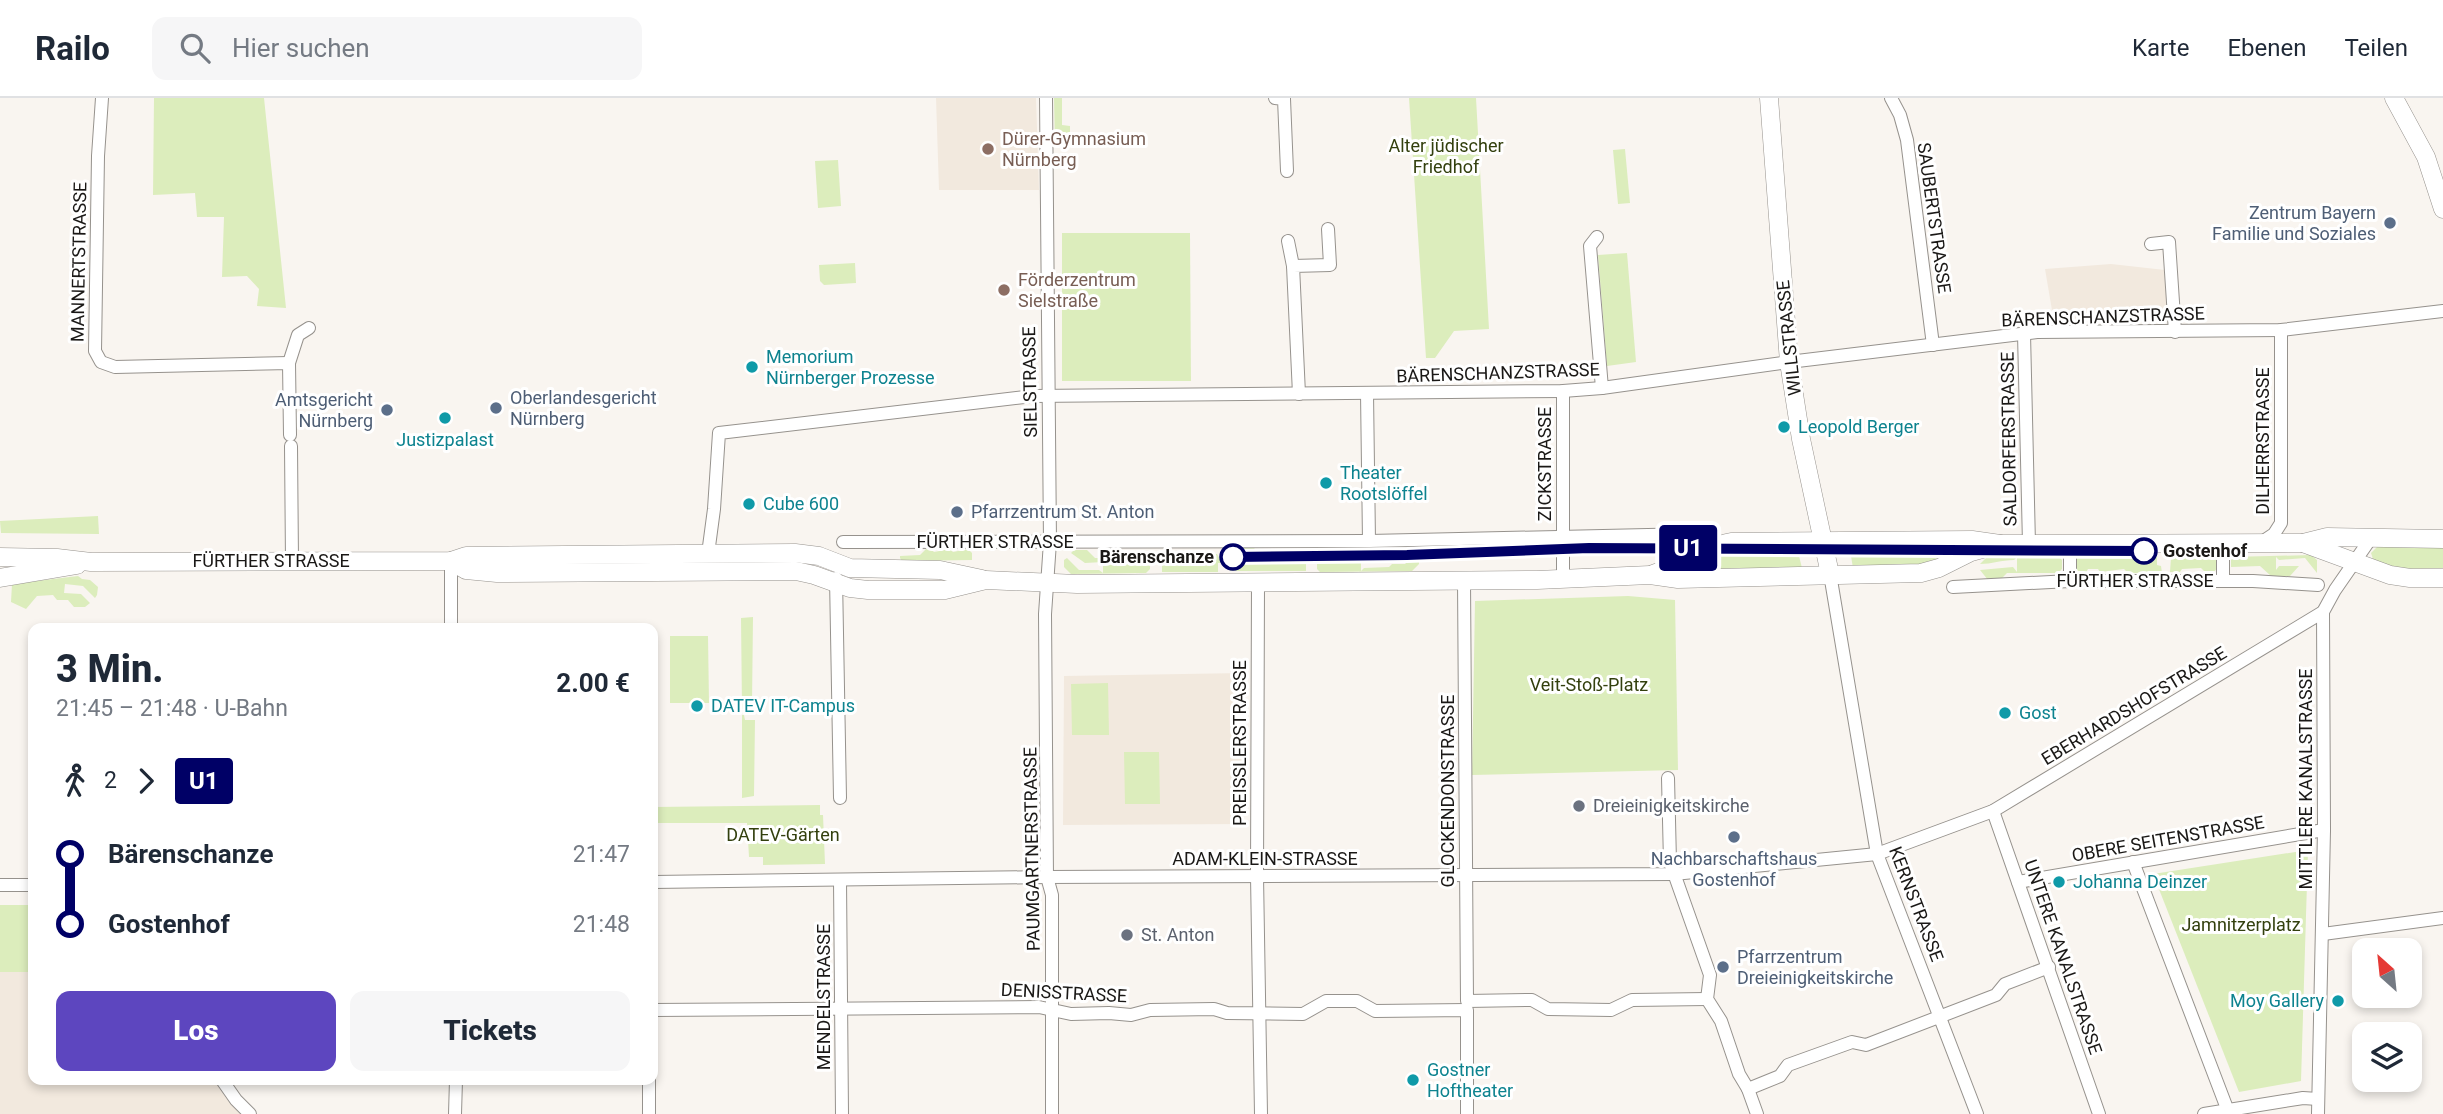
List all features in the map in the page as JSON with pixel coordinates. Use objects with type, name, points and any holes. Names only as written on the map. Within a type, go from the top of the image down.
[{"type":"main road","name":"WILLSTRASSE","points":[[1769,98],[1789,362],[1801,439],[1830,574]]},
{"type":"main road","points":[[2394,98],[2426,157],[2443,209]]},
{"type":"main road","name":"FÜRTHER STRASSE","points":[[1650,575],[1731,542],[1972,540],[2029,544],[2303,542],[2327,537],[2443,538]]},
{"type":"main road","points":[[1932,541],[1942,553],[1939,568]]},
{"type":"main road","name":"FÜRTHER STRASSE","points":[[2303,542],[2398,576],[2443,578]]},
{"type":"main road","name":"FÜRTHER STRASSE","points":[[0,557],[57,558],[91,562],[451,561],[466,556],[804,554],[861,569],[940,570],[986,580],[1258,583],[1563,580],[1650,575],[1678,579],[1921,573],[1939,568],[1965,554],[2000,544]]},
{"type":"main road","points":[[1719,545],[1716,559],[1724,577]]},
{"type":"main road","name":"FÜRTHER STRASSE","points":[[451,561],[466,570],[497,573],[796,571],[861,590],[946,590],[986,580]]},
{"type":"main road","name":"FÜRTHER STRASSE","points":[[0,578],[91,562]]},
{"type":"street","name":"MANNERTSTRASSE","points":[[102,98],[98,156],[95,351],[101,362],[115,367],[289,363]]},
{"type":"street","name":"SIELSTRASSE","points":[[1046,98],[1050,542],[1047,582]]},
{"type":"street","points":[[1275,98],[1284,99],[1287,171]]},
{"type":"street","name":"SAUBERTSTRASSE","points":[[1891,98],[1900,115],[1907,140],[1933,345]]},
{"type":"street","points":[[1293,266],[1330,264],[1328,229]]},
{"type":"street","points":[[1597,237],[1590,246],[1602,388]]},
{"type":"street","points":[[1288,241],[1293,266],[1299,394]]},
{"type":"street","points":[[2151,244],[2169,242],[2175,332]]},
{"type":"street","name":"BÄRENSCHANZSTRASSE","points":[[708,554],[719,433],[1047,396],[1563,391],[2024,334],[2281,330],[2443,311]]},
{"type":"street","points":[[292,561],[289,363],[298,335],[309,328]]},
{"type":"street","name":"DILHERRSTRASSE","points":[[2262,542],[2274,534],[2281,523],[2281,330]]},
{"type":"street","name":"SALDORFERSTRASSE","points":[[2024,334],[2029,544]]},
{"type":"street","name":"ZICKSTRASSE","points":[[1563,391],[1563,580]]},
{"type":"street","points":[[1367,393],[1369,541]]},
{"type":"street","name":"FÜRTHER STRASSE","points":[[843,542],[1369,541],[1693,534]]},
{"type":"street","name":"EBERHARDSHOFSTRASSE","points":[[1877,854],[1993,811],[2323,612],[2371,538]]},
{"type":"street","points":[[2070,554],[2070,581]]},
{"type":"street","points":[[2223,554],[2223,581]]},
{"type":"street","points":[[451,561],[451,623]]},
{"type":"street","points":[[836,563],[840,798]]},
{"type":"street","name":"KERNSTRASSE","points":[[1830,574],[1877,854],[1977,1114]]},
{"type":"street","name":"FÜRTHER STRASSE","points":[[1953,587],[2070,581],[2288,580],[2318,585]]},
{"type":"street","name":"GLOCKENDONSTRASSE","points":[[1464,581],[1467,1114]]},
{"type":"street","name":"PAUMGARTNERSTRASSE","points":[[1047,582],[1047,877],[1052,895],[1052,1114]]},
{"type":"street","name":"PREISSLERSTRASSE","points":[[1258,583],[1257,876],[1261,1114]]},
{"type":"street","name":"MITTLERE KANALSTRASSE","points":[[2318,1114],[2323,934],[2323,612]]},
{"type":"street","points":[[1668,778],[1670,862],[1710,975],[1707,999],[1721,1020],[1739,1074],[1757,1114]]},
{"type":"street","name":"UNTERE KANALSTRASSE","points":[[1993,811],[2099,1114]]},
{"type":"street","name":"OBERE SEITENSTRASSE","points":[[2018,881],[2324,830]]},
{"type":"street","name":"ADAM-KLEIN-STRASSE","points":[[658,882],[1674,874],[1877,854]]},
{"type":"street","points":[[2133,862],[2228,1111]]},
{"type":"street","name":"MENDELSTRASSE","points":[[840,880],[842,1114]]},
{"type":"street","points":[[0,885],[28,885]]},
{"type":"street","points":[[2323,934],[2443,918]]},
{"type":"street","points":[[1748,1089],[1780,1076],[1787,1065],[1852,1042],[1866,1045],[1941,1017],[1996,995],[2005,984],[2049,967]]},
{"type":"street","name":"DENISSTRASSE","points":[[658,1010],[1039,1007],[1071,1014],[1131,1015],[1150,1010],[1214,1009],[1227,1013],[1303,1014],[1326,1002],[1357,1001],[1375,1011],[1532,1000],[1548,1009],[1611,1010],[1632,1000],[1707,999]]},
{"type":"street","points":[[226,1085],[250,1114]]},
{"type":"street","points":[[455,1114],[456,1085]]},
{"type":"street","points":[[649,1085],[649,1114]]},
{"type":"street","points":[[2204,1114],[2318,1098]]},
{"type":"shaded area","name":"Dürer-Gymnasium Nürnberg","points":[[936,98],[1036,98],[1039,190],[939,190]]},
{"type":"shaded area","points":[[2111,264],[2165,270],[2167,320],[2054,322],[2045,269]]},
{"type":"shaded area","points":[[1243,673],[1244,824],[1063,825],[1064,676]]},
{"type":"shaded area","points":[[0,972],[28,972],[28,1085],[217,1085],[242,1114],[0,1114]]},
{"type":"green space","points":[[154,98],[264,98],[286,308],[257,306],[259,289],[247,276],[222,277],[224,217],[197,217],[195,193],[153,195]]},
{"type":"green space","points":[[1054,98],[1062,98],[1062,125],[1070,126],[1068,145],[1055,146]]},
{"type":"green space","name":"Alter jüdischer Friedhof","points":[[1409,98],[1476,98],[1489,329],[1454,331],[1435,358],[1426,358]]},
{"type":"green space","points":[[1625,149],[1630,203],[1618,204],[1613,150]]},
{"type":"green space","points":[[838,160],[841,206],[818,208],[815,161]]},
{"type":"green space","points":[[1062,233],[1190,233],[1191,381],[1062,381]]},
{"type":"green space","points":[[1627,253],[1636,362],[1607,366],[1598,255]]},
{"type":"green space","points":[[855,263],[856,283],[824,285],[820,281],[819,265]]},
{"type":"green space","points":[[98,516],[99,534],[1,533],[0,521]]},
{"type":"green space","points":[[1239,545],[1251,545],[1256,550],[1271,549],[1278,557],[1290,557],[1298,549],[1306,558],[1306,571],[1230,571],[1230,554]]},
{"type":"green space","points":[[2378,546],[2443,546],[2443,568],[2394,569],[2374,562],[2371,553]]},
{"type":"green space","points":[[1797,548],[1802,568],[1684,574],[1684,569],[1721,550]]},
{"type":"green space","points":[[926,549],[934,552],[950,549],[953,552],[968,549],[972,553],[972,560],[902,561],[900,558],[920,555]]},
{"type":"green space","points":[[1932,549],[1937,557],[1932,566],[1853,568],[1850,550]]},
{"type":"green space","points":[[1074,550],[1087,550],[1095,558],[1108,558],[1116,553],[1123,558],[1128,552],[1142,552],[1150,560],[1150,569],[1146,573],[1071,574],[1064,567],[1064,560],[1067,558],[1079,570],[1099,570],[1103,573],[1103,562],[1085,563],[1071,553]]},
{"type":"green space","points":[[1317,551],[1375,554],[1382,561],[1361,561],[1361,571],[1364,568],[1405,564],[1410,559],[1419,559],[1419,564],[1412,571],[1320,572],[1317,569]]},
{"type":"green space","points":[[1173,552],[1180,559],[1195,555],[1207,559],[1210,554],[1217,554],[1222,563],[1218,563],[1218,572],[1162,572],[1162,562]]},
{"type":"green space","points":[[2311,555],[2317,560],[2317,573],[2305,558],[2279,560],[2276,557],[2276,570],[2279,566],[2299,566],[2290,576],[2271,576],[2260,566],[2231,567],[2231,557]]},
{"type":"green space","points":[[1988,556],[2058,556],[2062,560],[2062,569],[2058,573],[2007,573],[2000,580],[1988,580],[1980,570],[2013,567],[2017,572],[2017,557],[2014,560],[1980,564]]},
{"type":"green space","points":[[2074,557],[2157,557],[2157,565],[2161,566],[2162,573],[2128,573],[2124,569],[2100,572],[2098,569],[2088,569],[2085,574],[2074,571]]},
{"type":"green space","points":[[2171,557],[2217,557],[2218,567],[2214,572],[2205,572],[2201,568],[2170,572]]},
{"type":"green space","points":[[78,576],[90,580],[98,587],[95,598],[83,586],[65,584],[64,593],[81,594],[90,603],[85,607],[74,607],[68,600],[57,600],[53,595],[37,596],[26,609],[11,602],[12,584]]},
{"type":"green space","name":"Veit-Stoß-Platz","points":[[1628,596],[1675,600],[1678,770],[1472,775],[1475,601]]},
{"type":"green space","points":[[753,617],[752,704],[745,704],[742,709],[741,618]]},
{"type":"green space","points":[[670,636],[708,636],[709,703],[670,703]]},
{"type":"green space","points":[[1108,683],[1109,735],[1072,735],[1071,684]]},
{"type":"green space","points":[[742,715],[745,720],[755,720],[754,796],[742,798]]},
{"type":"green space","points":[[1124,752],[1159,752],[1160,804],[1125,804]]},
{"type":"green space","name":"DATEV-Gärten","points":[[820,805],[820,815],[823,815],[825,864],[763,865],[763,857],[749,857],[747,823],[658,823],[658,807]]},
{"type":"green space","name":"Jamnitzerplatz","points":[[2308,850],[2301,1081],[2239,1092],[2153,874]]},
{"type":"green space","points":[[0,905],[28,905],[28,972],[0,972]]},
{"type":"metro line","name":"U1","points":[[1233,557],[1407,555],[1589,548],[2144,551]]},
{"type":"place","name":"Dürer-Gymnasium Nürnberg","points":[[988,149]]},
{"type":"place","name":"Zentrum Bayern Familie und Soziales","points":[[2390,223]]},
{"type":"place","name":"Förderzentrum Sielstraße","points":[[1004,290]]},
{"type":"place","name":"Memorium Nürnberger Prozesse","points":[[752,367]]},
{"type":"place","name":"Oberlandesgericht Nürnberg","points":[[496,408]]},
{"type":"place","name":"Amtsgericht Nürnberg","points":[[387,410]]},
{"type":"place","name":"Justizpalast","points":[[445,418]]},
{"type":"place","name":"Leopold Berger","points":[[1784,427]]},
{"type":"place","name":"Theater Rootslöffel","points":[[1326,483]]},
{"type":"place","name":"Cube 600","points":[[749,504]]},
{"type":"place","name":"Pfarrzentrum St. Anton","points":[[957,512]]},
{"type":"place","name":"Gostenhof","points":[[2144,551]]},
{"type":"place","name":"Bärenschanze","points":[[1233,557]]},
{"type":"place","name":"DATEV IT-Campus","points":[[697,706]]},
{"type":"place","name":"Gost","points":[[2005,713]]},
{"type":"place","name":"Dreieinigkeitskirche","points":[[1579,806]]},
{"type":"place","name":"Nachbarschaftshaus Gostenhof","points":[[1734,837]]},
{"type":"place","name":"Johanna Deinzer","points":[[2059,882]]},
{"type":"place","name":"St. Anton","points":[[1127,935]]},
{"type":"place","name":"Pfarrzentrum Dreieinigkeitskirche","points":[[1723,967]]},
{"type":"place","name":"Moy Gallery","points":[[2338,1001]]},
{"type":"place","name":"Gostner Hoftheater","points":[[1413,1080]]}]
